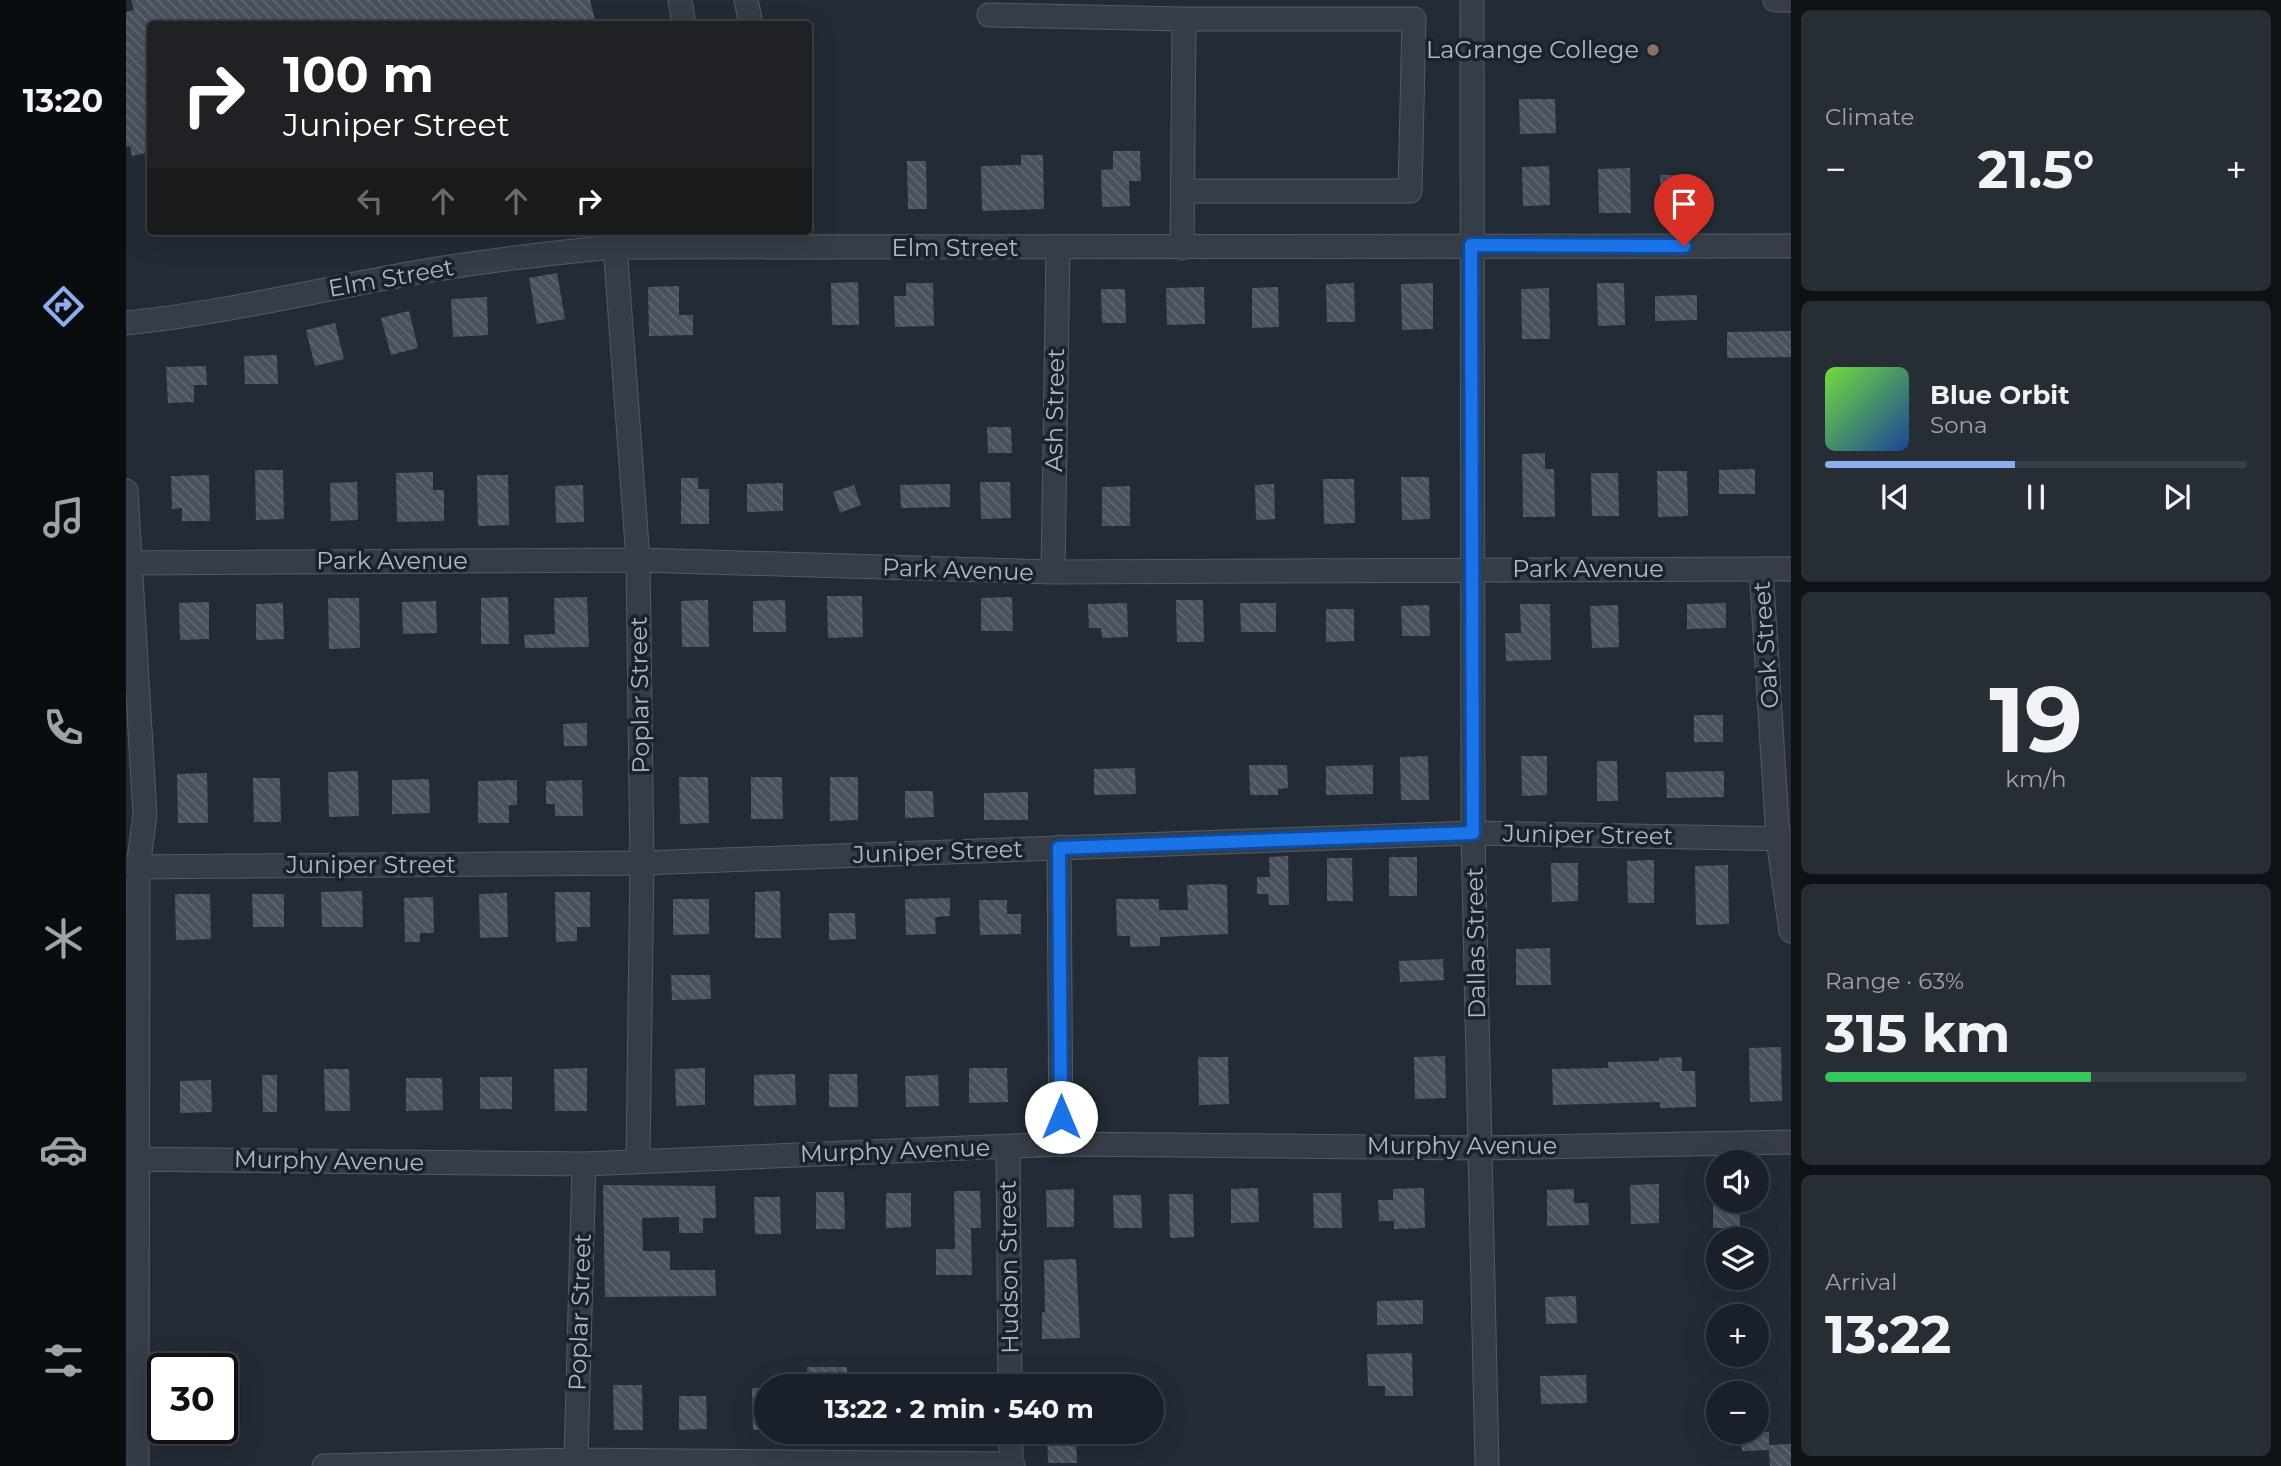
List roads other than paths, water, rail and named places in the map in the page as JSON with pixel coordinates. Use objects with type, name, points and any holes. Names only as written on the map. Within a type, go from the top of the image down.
[{"type":"street","points":[[680,0],[684,21]]},
{"type":"street","points":[[746,0],[750,21]]},
{"type":"street","points":[[1775,0],[1791,0]]},
{"type":"street","name":"Dallas Street","points":[[1475,1],[1471,245],[1473,833],[1487,1466]]},
{"type":"street","points":[[989,15],[1184,19],[1414,19],[1410,191],[1183,191]]},
{"type":"street","points":[[1182,248],[1184,19]]},
{"type":"street","name":"Elm Street","points":[[126,323],[184,317],[418,272],[614,239],[718,239],[1058,248],[1791,246]]},
{"type":"street","name":"Poplar Street","points":[[614,239],[638,559],[642,863],[638,1160]]},
{"type":"street","name":"Ash Street","points":[[1052,572],[1058,248]]},
{"type":"street","points":[[126,491],[128,563],[145,815],[132,867],[132,1159],[137,1466]]},
{"type":"street","name":"Park Avenue","points":[[128,563],[638,559],[1052,572],[1791,569]]},
{"type":"street","name":"Oak Street","points":[[1761,569],[1791,931]]},
{"type":"street","name":"Juniper Street","points":[[132,867],[642,863],[1473,833],[1784,839]]},
{"type":"street","points":[[1059,848],[1061,1144]]},
{"type":"street","name":"Murphy Avenue","points":[[132,1159],[584,1164],[1061,1144],[1481,1148],[1791,1142]]},
{"type":"street","name":"Hudson Street","points":[[1008,1147],[1010,1374]]},
{"type":"street","name":"Poplar Street","points":[[576,1460],[584,1164]]},
{"type":"street","points":[[324,1466],[576,1460],[1012,1465],[1011,1444]]},
{"type":"place","name":"LaGrange College","points":[[1653,50]]}]
